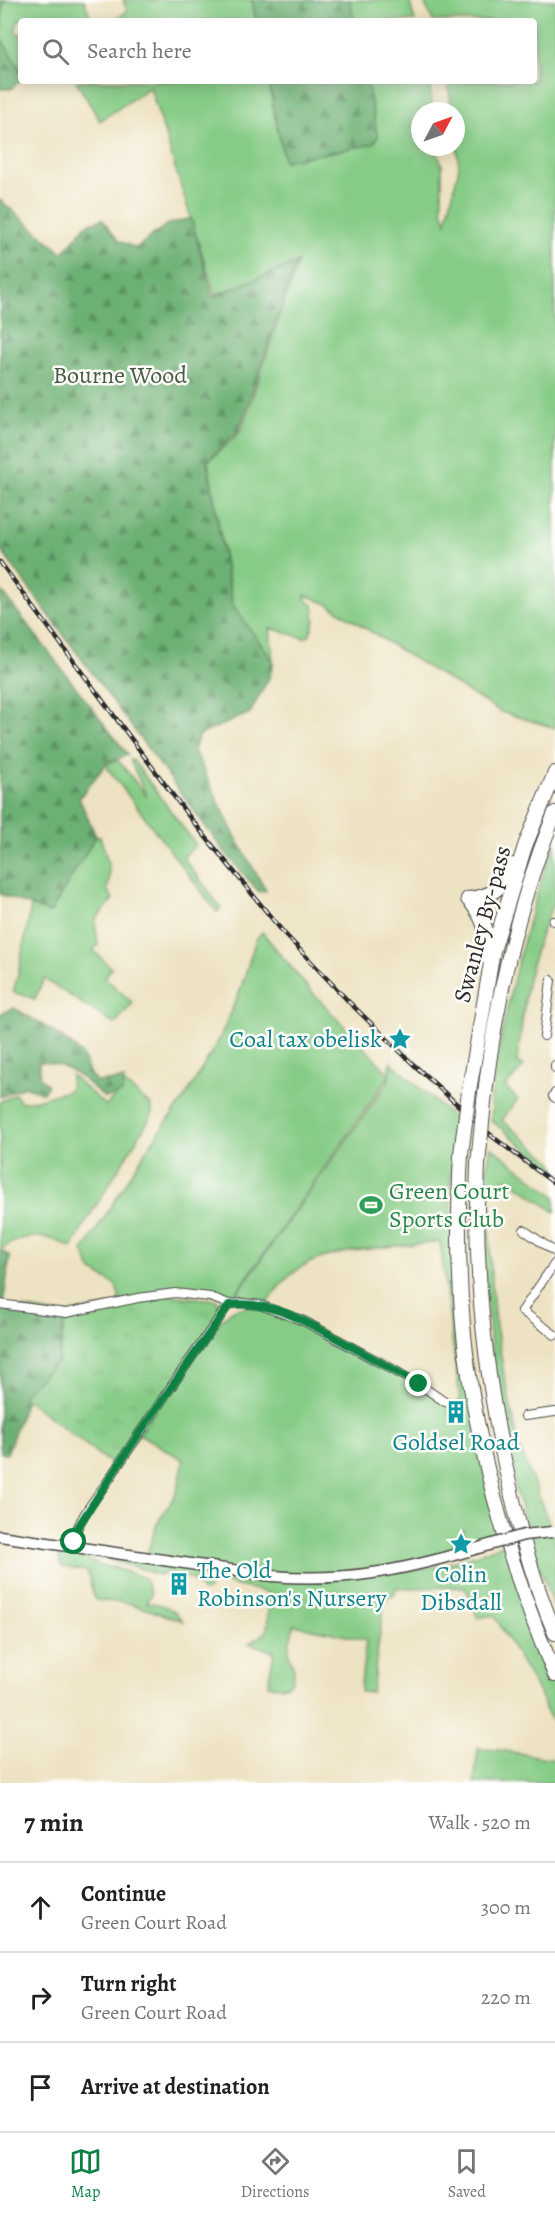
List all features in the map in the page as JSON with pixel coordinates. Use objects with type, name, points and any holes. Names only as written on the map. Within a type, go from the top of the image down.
[{"type":"highway","name":"Swanley By-pass","points":[[470,1086],[493,951],[525,846],[555,773]]},
{"type":"highway","points":[[549,789],[503,885],[486,897],[468,899],[483,918],[488,947],[468,1060],[470,1086],[461,1154],[459,1205],[463,1322],[469,1381],[483,1455],[496,1510],[533,1623],[555,1675]]},
{"type":"highway","name":"Swanley By-pass","points":[[555,813],[540,848],[509,949],[490,1049],[477,1170],[477,1247],[488,1373],[513,1507],[526,1556],[555,1633]]},
{"type":"main road","points":[[0,1536],[272,1576],[300,1578],[349,1577],[422,1564],[524,1535],[554,1532]]},
{"type":"street","points":[[544,1036],[552,1008],[551,980]]},
{"type":"street","points":[[524,1230],[555,1252]]},
{"type":"street","points":[[555,1263],[522,1311],[555,1335]]},
{"type":"street","points":[[0,1304],[66,1313],[175,1293],[210,1297],[229,1305],[243,1303],[260,1305],[304,1321],[419,1384],[445,1402]]},
{"type":"street","points":[[73,1546],[74,1533],[94,1501],[229,1305]]},
{"type":"street","points":[[525,1416],[555,1412]]},
{"type":"green space","points":[[0,0],[6,0],[3,6],[1,38],[18,67],[18,83],[11,89],[0,89]]},
{"type":"green space","points":[[6,0],[84,0],[91,18],[18,18],[15,32],[18,33],[18,67],[1,38],[3,6]]},
{"type":"green space","points":[[123,0],[252,0],[255,18],[118,18],[127,11]]},
{"type":"green space","points":[[252,0],[350,0],[353,18],[255,18]]},
{"type":"green space","points":[[350,0],[409,0],[414,18],[353,18]]},
{"type":"green space","points":[[423,0],[555,0],[555,728],[501,712],[328,604],[305,595],[306,600],[313,605],[315,620],[309,636],[304,638],[270,628],[273,661],[233,605],[208,462],[241,431],[298,262],[215,295],[150,87],[100,121],[78,84],[269,84],[284,161],[378,137],[368,84],[429,84],[432,102],[411,102],[411,156],[438,156],[442,165],[442,209],[446,223],[459,167],[458,156],[465,156],[465,102],[451,102],[448,84],[537,84],[537,18],[432,18]]},
{"type":"green space","points":[[269,84],[368,84],[378,137],[373,144],[284,161]]},
{"type":"green space","name":"Bourne Wood","points":[[0,200],[63,253],[86,225],[102,219],[119,241],[136,248],[166,225],[191,218],[213,297],[296,263],[239,430],[207,461],[232,605],[274,662],[269,678],[250,713],[199,735],[194,750],[234,834],[266,891],[259,892],[223,850],[0,549]]},
{"type":"green space","points":[[0,589],[128,755],[107,763],[79,798],[96,836],[50,913],[0,894]]},
{"type":"green space","points":[[132,759],[196,845],[183,857],[221,908],[217,912],[108,769],[107,763],[119,761],[147,797],[130,760]]},
{"type":"green space","points":[[96,836],[100,837],[106,856],[109,871],[107,890],[113,899],[95,921],[98,945],[93,950],[111,968],[105,978],[133,1003],[114,1024],[44,979],[35,999],[13,992],[31,906],[50,913]]},
{"type":"green space","points":[[555,840],[555,898],[537,945],[527,983],[517,1062],[524,1066],[505,1087],[518,1099],[502,1120],[552,1162],[555,1172],[491,1120],[492,1106],[490,1104],[501,1037],[516,970]]},
{"type":"green space","points":[[262,932],[310,990],[389,1074],[391,1062],[455,1119],[450,1197],[459,1259],[462,1322],[505,1535],[467,1544],[463,1529],[465,1541],[411,1566],[411,1571],[460,1560],[506,1543],[555,1676],[555,1725],[494,1615],[478,1618],[465,1587],[395,1588],[395,1593],[384,1602],[372,1692],[360,1692],[366,1640],[294,1625],[289,1644],[289,1656],[294,1675],[290,1683],[279,1687],[268,1685],[274,1652],[249,1643],[267,1632],[269,1593],[213,1580],[208,1591],[203,1592],[192,1579],[169,1574],[156,1575],[93,1554],[146,1556],[157,1524],[177,1492],[184,1460],[139,1434],[200,1345],[226,1315],[236,1309],[250,1307],[279,1313],[344,1349],[384,1364],[448,1405],[449,1413],[460,1400],[440,1242],[353,1251],[320,1259],[301,1267],[290,1275],[268,1302],[236,1295],[388,1082],[389,1076],[233,1297],[174,1290],[120,1301],[116,1285],[91,1270],[83,1251],[149,1146],[186,1096],[220,1038],[241,988],[256,939]]},
{"type":"green space","points":[[14,1008],[74,1047],[83,1057],[90,1074],[97,1082],[124,1079],[122,1093],[105,1098],[75,1073],[58,1065],[39,1062],[40,1078],[48,1085],[43,1093],[25,1086],[0,1097],[0,1014]]},
{"type":"green space","points":[[71,1075],[106,1106],[125,1084],[152,1106],[152,1115],[72,1248],[54,1240],[29,1237],[3,1248],[0,1245],[0,1102],[15,1094],[21,1102],[37,1100],[70,1090]]},
{"type":"green space","points":[[491,1147],[555,1196],[555,1212],[506,1177],[489,1194],[494,1314],[519,1446],[555,1538],[555,1611],[519,1500],[503,1432],[497,1393],[488,1313],[484,1242],[484,1194]]},
{"type":"green space","points":[[0,1249],[10,1257],[3,1305],[65,1315],[58,1361],[22,1396],[26,1400],[7,1454],[0,1453]]},
{"type":"green space","points":[[165,1295],[217,1300],[222,1313],[116,1468],[22,1396],[59,1361],[66,1314]]},
{"type":"green space","points":[[64,1550],[75,1551],[101,1566],[116,1568],[145,1578],[151,1595],[146,1602],[167,1607],[183,1621],[128,1603],[95,1600],[87,1571],[62,1567],[58,1554]]},
{"type":"green space","points":[[478,1749],[500,1750],[553,1759],[555,1757],[555,1783],[474,1783]]},
{"type":"railway","points":[[0,562],[187,814],[283,932],[350,1003],[414,1065],[493,1137],[555,1184]]},
{"type":"place","name":"Coal tax obelisk","points":[[400,1039]]},
{"type":"place","name":"Green Court Sports Club","points":[[371,1205]]},
{"type":"place","name":"Goldsel Road","points":[[456,1412]]},
{"type":"place","name":"Colin Dibsdall","points":[[461,1544]]},
{"type":"place","name":"The Old Robinson's Nursery","points":[[179,1584]]},
{"type":"route","points":[[74,1542],[74,1533],[140,1432],[229,1305],[243,1303],[278,1310],[304,1321],[419,1384]]}]
